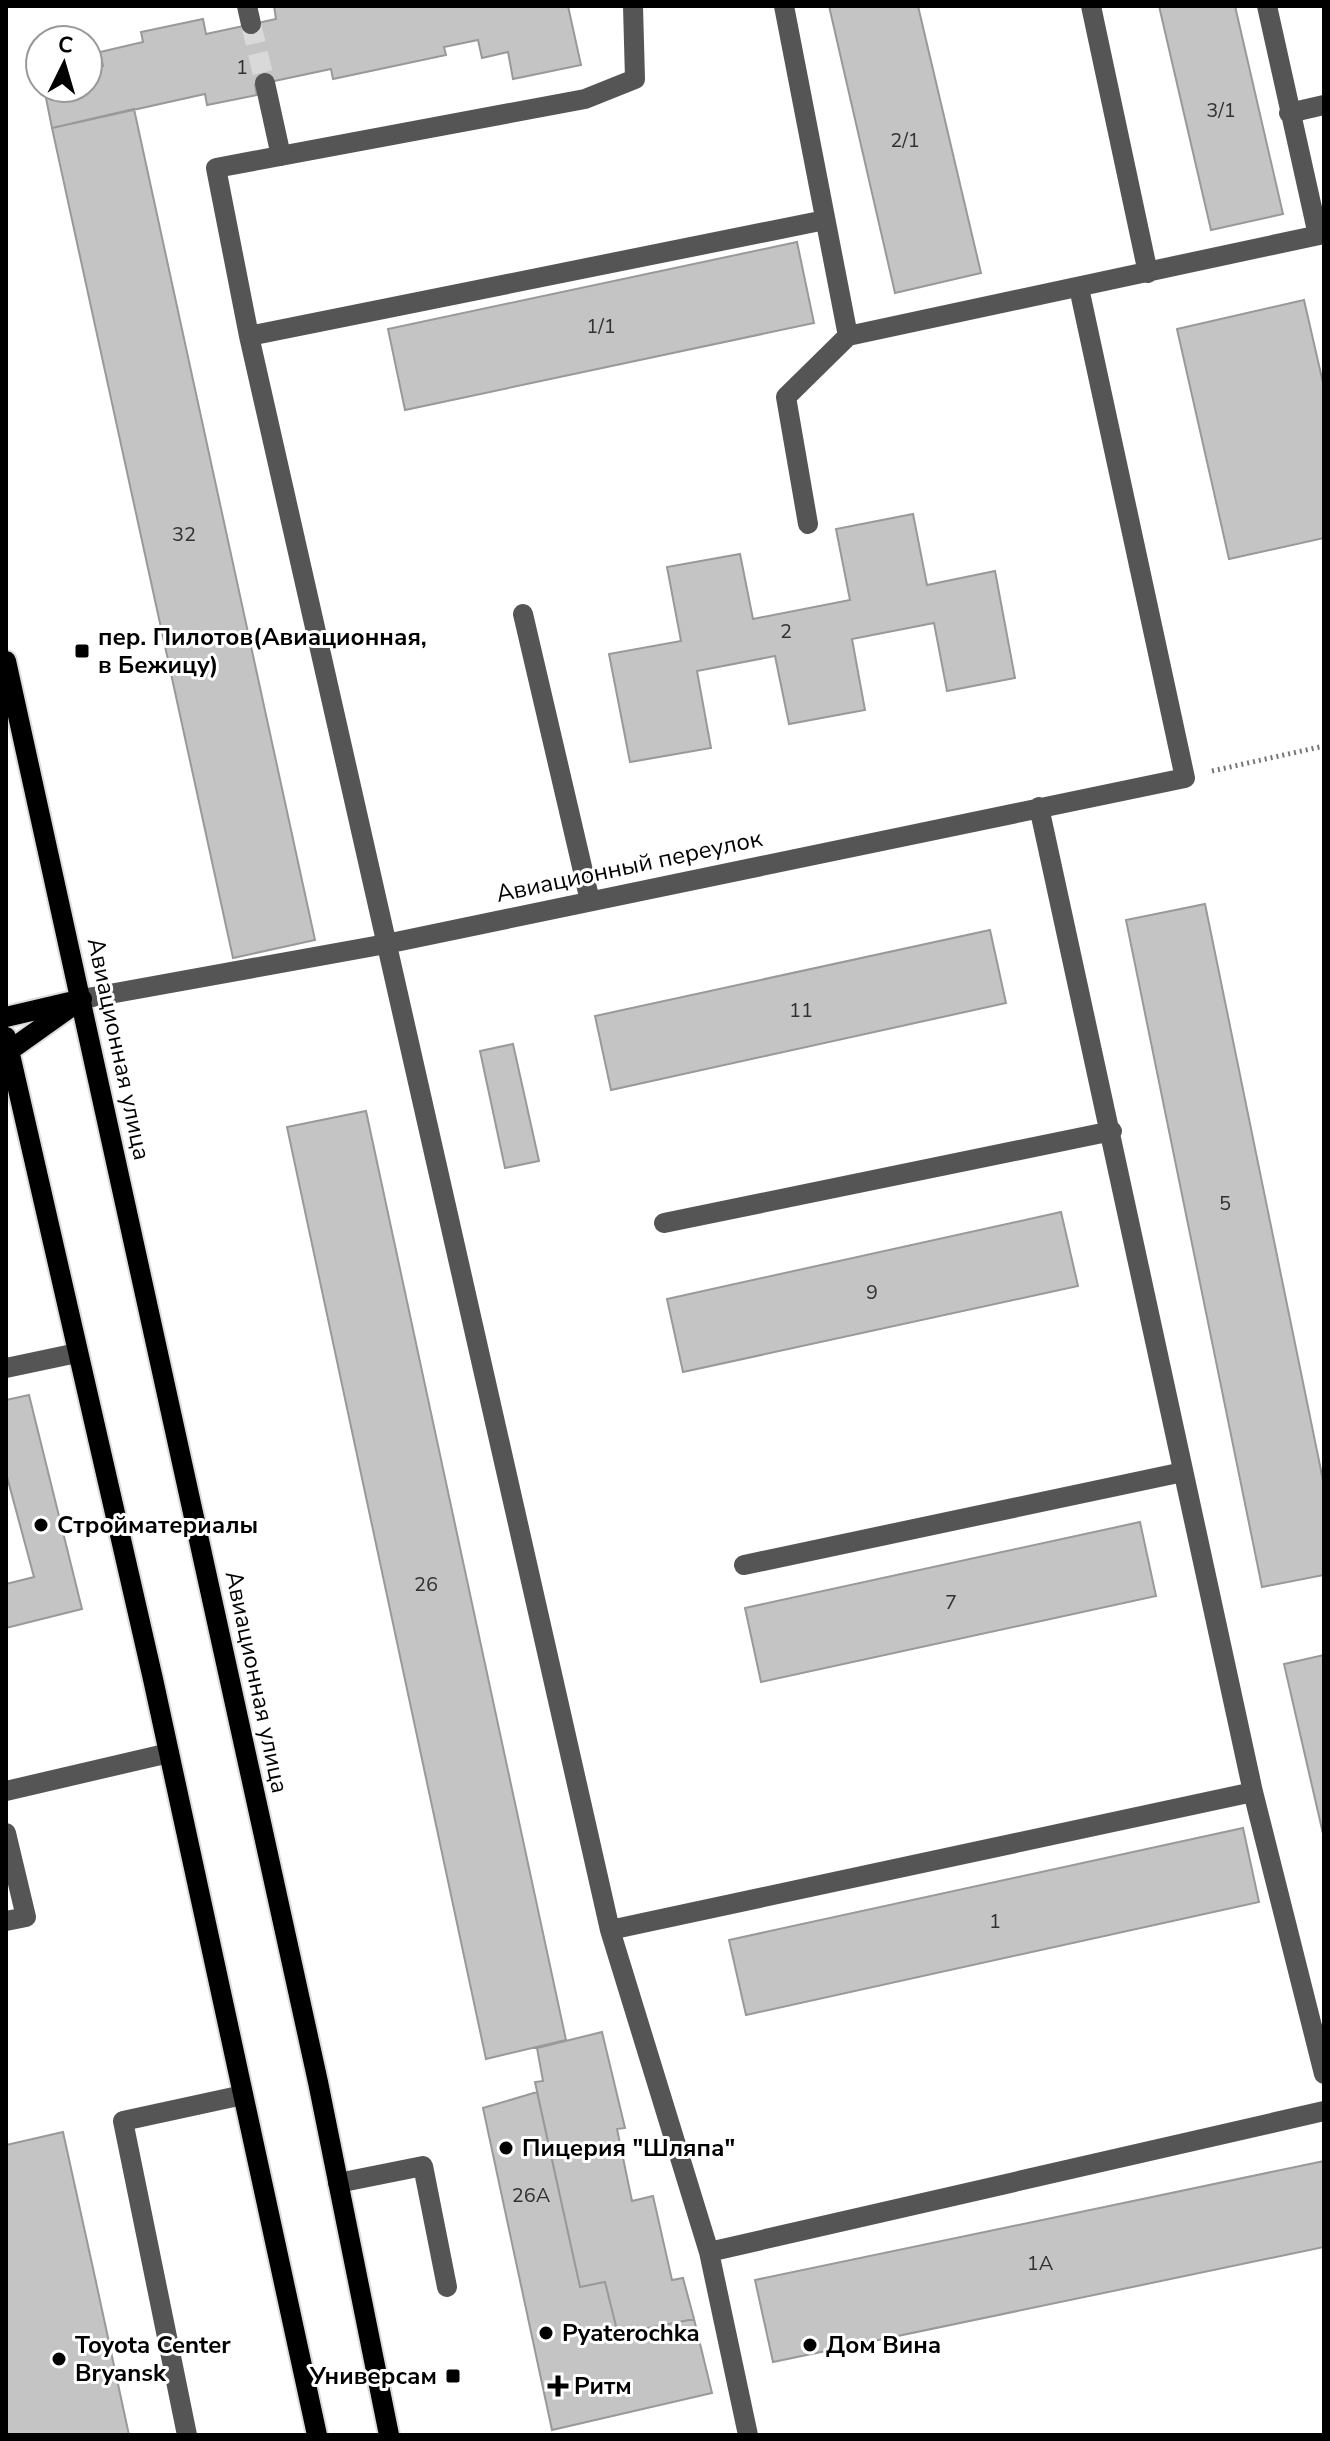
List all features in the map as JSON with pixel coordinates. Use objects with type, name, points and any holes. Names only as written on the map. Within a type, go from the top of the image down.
[{"type":"main road","name":"Авиационная улица","points":[[6,661],[338,2183],[389,2435]]},
{"type":"main road","points":[[6,1017],[82,999]]},
{"type":"main road","points":[[82,999],[7,1048],[169,1753],[317,2435]]},
{"type":"street","points":[[633,6],[636,20],[635,79],[585,99],[216,168],[249,336],[610,1930],[709,2252],[748,2435]]},
{"type":"street","points":[[784,6],[848,336]]},
{"type":"street","points":[[1091,6],[1148,273]]},
{"type":"street","points":[[808,524],[786,397],[848,336],[1321,234],[1289,113],[1267,6]]},
{"type":"street","points":[[265,83],[281,156]]},
{"type":"street","points":[[1289,113],[1324,105]]},
{"type":"street","points":[[249,336],[825,220]]},
{"type":"street","points":[[1079,288],[1185,778]]},
{"type":"street","points":[[523,614],[590,901]]},
{"type":"street","name":"Авиационный переулок","points":[[82,999],[386,944],[1185,778]]},
{"type":"street","points":[[1039,807],[1112,1131],[1253,1792],[1324,2074]]},
{"type":"street","points":[[664,1223],[1112,1131]]},
{"type":"street","points":[[6,1368],[77,1353]]},
{"type":"street","points":[[744,1565],[1183,1472]]},
{"type":"street","points":[[6,1791],[169,1753]]},
{"type":"street","points":[[610,1930],[1253,1792]]},
{"type":"street","points":[[6,1833],[26,1917],[6,1921]]},
{"type":"street","points":[[187,2435],[123,2121],[243,2095]]},
{"type":"street","points":[[709,2252],[1324,2111]]},
{"type":"street","points":[[338,2183],[423,2166],[447,2287]]},
{"type":"path","points":[[1185,778],[1324,746]]},
{"type":"building","points":[[274,6],[568,6],[581,65],[513,79],[508,52],[482,58],[478,40],[444,47],[446,55],[333,79],[331,69],[255,85],[257,95],[207,105],[205,94],[52,128],[47,104],[104,104],[104,51],[143,42],[141,32],[203,19],[206,34],[276,19]]},
{"type":"building","points":[[829,6],[918,6],[981,273],[895,293]]},
{"type":"building","points":[[1159,6],[1235,6],[1283,214],[1211,230]]},
{"type":"building","points":[[134,109],[315,940],[233,958],[52,128]]},
{"type":"building","points":[[797,242],[814,323],[405,410],[388,329]]},
{"type":"building","points":[[1304,300],[1324,387],[1324,538],[1229,559],[1177,329]]},
{"type":"building","points":[[913,514],[927,585],[995,571],[1015,678],[947,691],[934,623],[852,639],[865,710],[789,724],[775,656],[697,671],[711,748],[630,762],[609,654],[681,641],[667,567],[740,554],[753,619],[850,600],[836,529]]},
{"type":"building","points":[[1205,904],[1324,1485],[1324,1575],[1262,1587],[1126,920]]},
{"type":"building","points":[[990,930],[1006,1003],[611,1090],[595,1016]]},
{"type":"building","points":[[513,1044],[539,1161],[505,1168],[480,1051]]},
{"type":"building","points":[[366,1111],[566,2040],[486,2059],[287,1127]]},
{"type":"building","points":[[1061,1212],[1078,1286],[683,1372],[667,1299]]},
{"type":"building","name":"Стройматериалы","points":[[29,1395],[82,1609],[6,1628],[6,1584],[34,1577],[6,1473],[6,1400]]},
{"type":"building","points":[[1140,1522],[1156,1596],[761,1682],[745,1608]]},
{"type":"building","points":[[1324,1655],[1324,1838],[1284,1664]]},
{"type":"building","points":[[1243,1828],[1259,1902],[746,2015],[729,1940]]},
{"type":"building","points":[[602,2032],[625,2128],[617,2129],[632,2201],[653,2196],[672,2280],[683,2278],[694,2319],[618,2334],[605,2282],[580,2287],[535,2082],[543,2081],[537,2048]]},
{"type":"building","points":[[537,2092],[580,2287],[605,2282],[618,2334],[694,2319],[712,2393],[552,2430],[483,2108]]},
{"type":"building","name":"Toyota Center Bryansk","points":[[63,2132],[129,2435],[6,2435],[6,2145]]},
{"type":"building","points":[[1324,2161],[1324,2247],[773,2362],[755,2280]]},
{"type":"tunnel","points":[[251,24],[265,83]]},
{"type":"place","name":"пер. Пилотов(Авиационная, в Бежицу)","points":[[82,651]]},
{"type":"place","name":"Стройматериалы","points":[[41,1525]]},
{"type":"place","name":"Пицерия \"Шляпа\"","points":[[506,2148]]},
{"type":"place","name":"Pyaterochka","points":[[546,2333]]},
{"type":"place","name":"Дом Вина","points":[[810,2345]]},
{"type":"place","name":"Toyota Center Bryansk","points":[[59,2359]]},
{"type":"place","name":"Универсам","points":[[453,2376]]},
{"type":"place","name":"Ритм","points":[[558,2386]]}]
